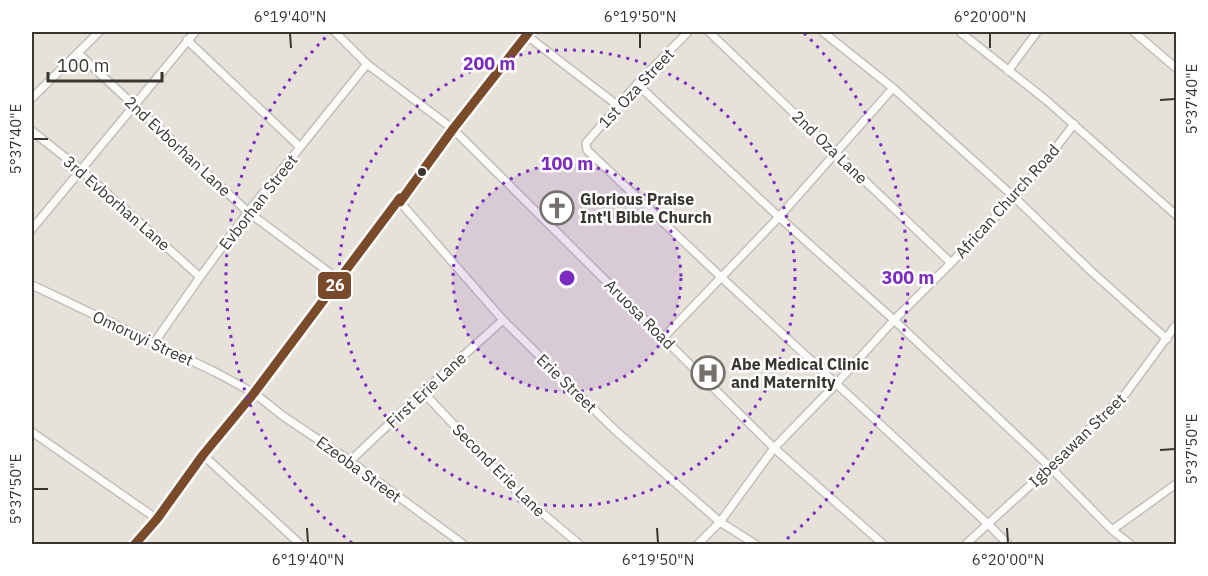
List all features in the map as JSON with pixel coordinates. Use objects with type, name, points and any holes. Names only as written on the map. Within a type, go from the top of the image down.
[{"type":"main road","points":[[135,544],[157,519],[203,454],[254,393],[338,279],[400,198],[400,202],[453,129],[528,33]]},
{"type":"street","points":[[32,98],[99,32]]},
{"type":"street","points":[[32,229],[195,32]]},
{"type":"street","name":"Aruosa Road","points":[[336,32],[367,64],[453,129],[774,448],[883,544]]},
{"type":"street","name":"1st Oza Street","points":[[688,32],[617,105],[586,143],[586,146],[587,150],[721,277]]},
{"type":"street","name":"2nd Oza Lane","points":[[709,32],[951,263]]},
{"type":"street","points":[[823,32],[893,88],[1167,339]]},
{"type":"street","points":[[960,32],[1074,124],[1176,215]]},
{"type":"street","points":[[1008,70],[1037,32]]},
{"type":"street","points":[[1134,32],[1176,68]]},
{"type":"street","points":[[528,33],[617,105]]},
{"type":"street","points":[[188,40],[300,147]]},
{"type":"street","name":"2nd Evborhan Lane","points":[[78,53],[248,212],[338,279]]},
{"type":"street","name":"Evborhan Street","points":[[154,344],[248,212],[367,64]]},
{"type":"street","points":[[637,84],[779,217],[894,320],[1050,467],[1112,530],[1130,544]]},
{"type":"street","points":[[663,338],[779,217],[893,88]]},
{"type":"street","name":"African Church Road","points":[[698,544],[720,522],[774,448],[1014,197],[1042,166],[1074,124]]},
{"type":"street","name":"3rd Evborhan Lane","points":[[32,131],[81,170],[200,277]]},
{"type":"street","name":"Erie Street","points":[[400,202],[503,320],[616,431],[720,522],[754,544]]},
{"type":"street","points":[[721,277],[1008,544]]},
{"type":"street","name":"Omoruyi Street","points":[[32,285],[215,372],[254,393]]},
{"type":"street","name":"First Erie Lane","points":[[350,461],[503,320]]},
{"type":"street","name":"Igbesawan Street","points":[[966,544],[989,525],[1126,393],[1176,325]]},
{"type":"street","name":"Second Erie Lane","points":[[423,392],[516,491],[577,544]]},
{"type":"street","name":"Ezeoba Street","points":[[254,393],[463,544]]},
{"type":"street","points":[[32,432],[157,519]]},
{"type":"street","points":[[203,454],[300,544]]},
{"type":"street","points":[[1112,530],[1176,484]]},
{"type":"transit line","name":"26","points":[[135,544],[157,519],[203,455],[254,393],[400,198],[400,202],[453,129],[529,32]]},
{"type":"place","name":"Glorious Praise Int'l Bible Church","points":[[557,208]]},
{"type":"place","name":"Abe Medical Clinic and Maternity","points":[[708,373]]}]
